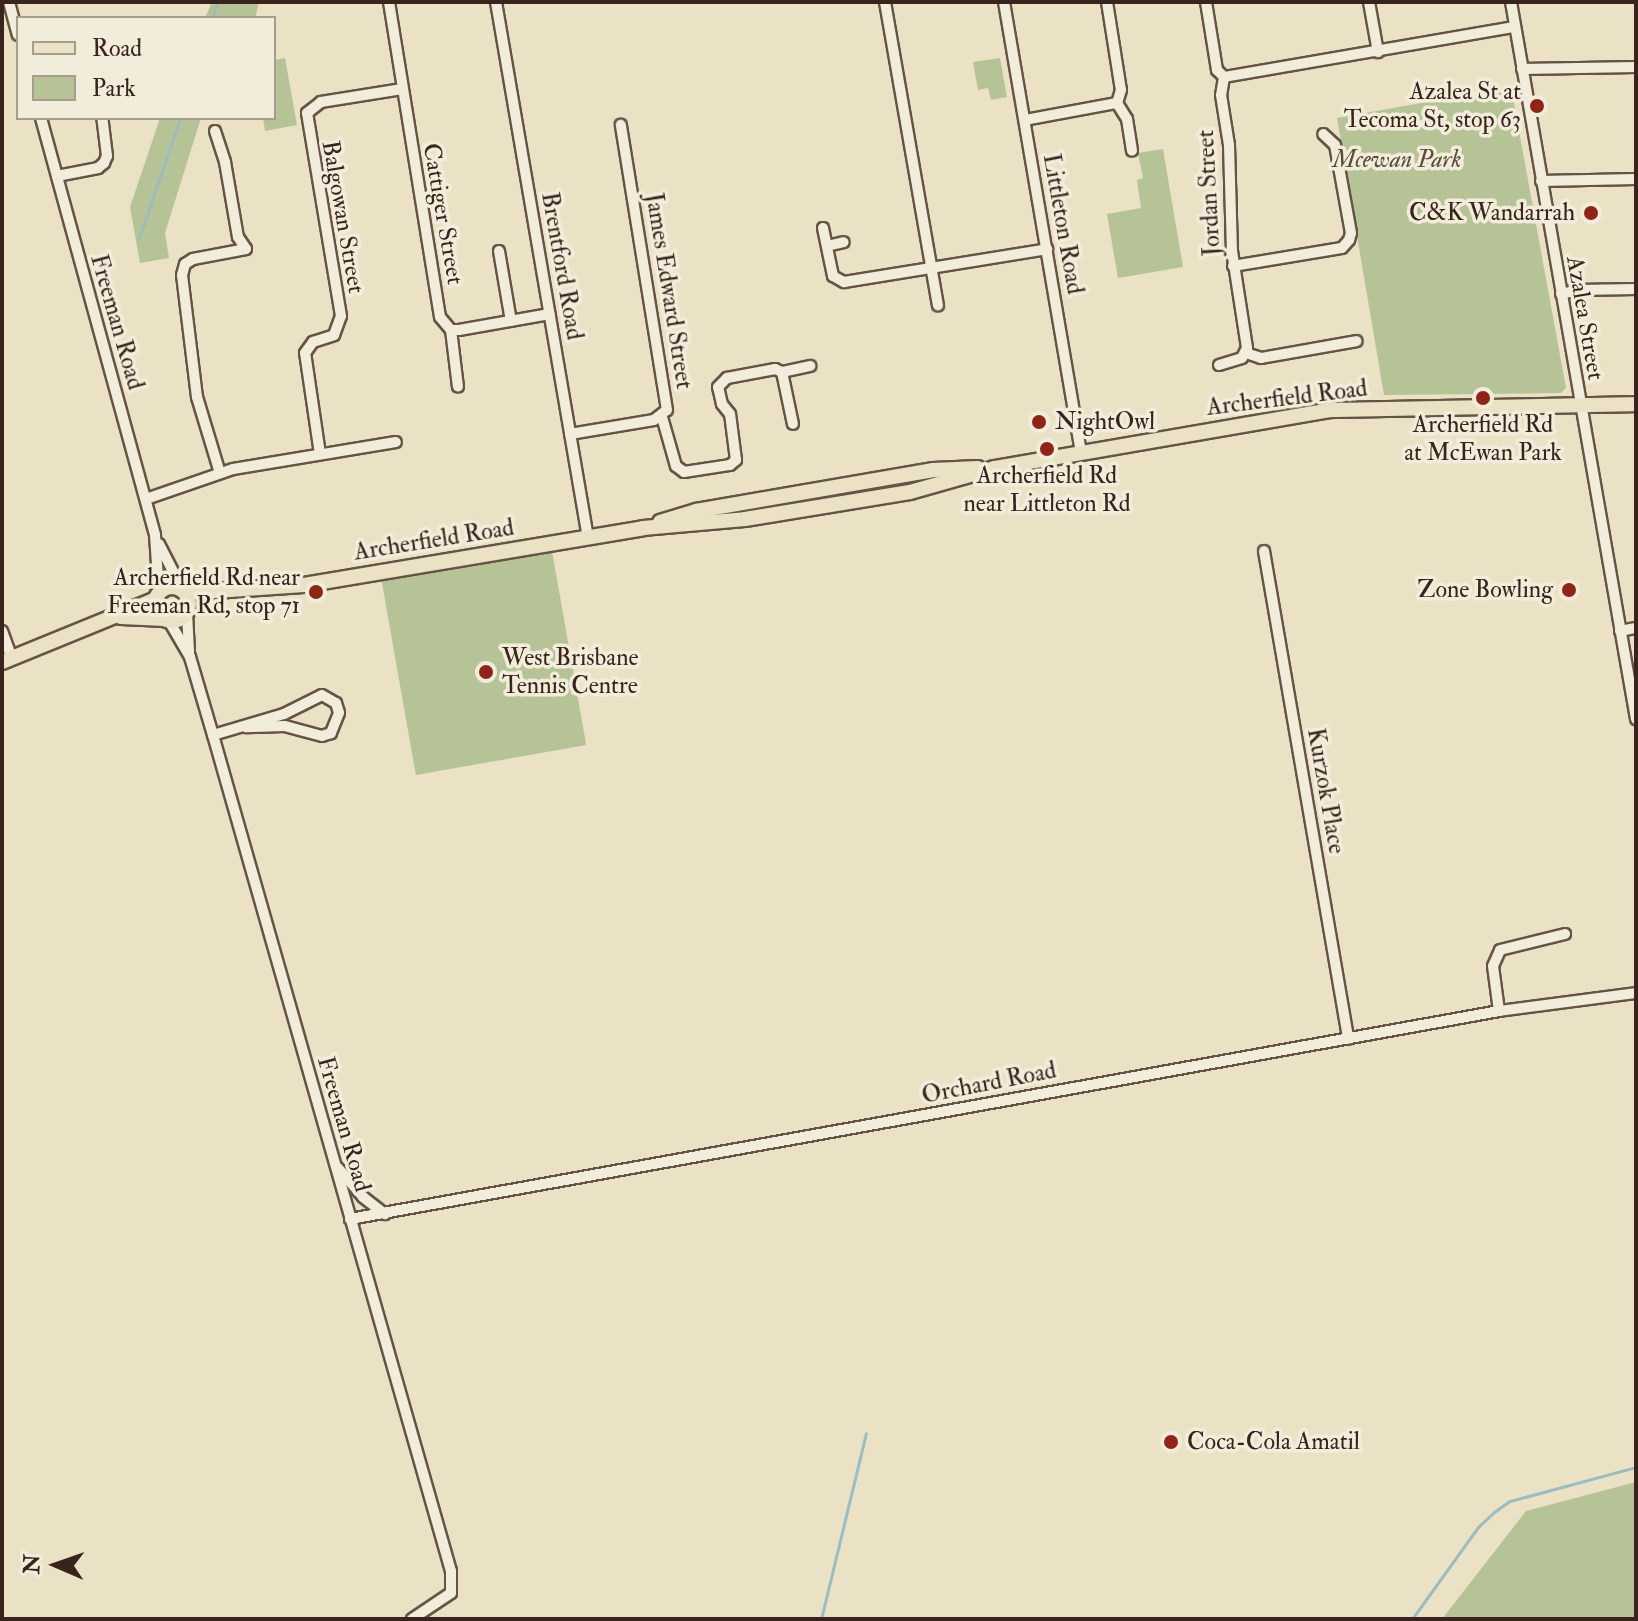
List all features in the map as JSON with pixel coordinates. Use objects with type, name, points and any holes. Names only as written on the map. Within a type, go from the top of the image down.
[{"type":"main road","name":"Archerfield Road","points":[[184,591],[232,592],[304,585],[643,528],[745,519],[910,492],[995,468],[1330,410],[1636,404]]},
{"type":"main road","points":[[7,660],[116,617],[172,587],[184,591],[188,611],[179,620],[116,617]]},
{"type":"main road","name":"Archerfield Road","points":[[188,611],[232,592]]},
{"type":"main road","points":[[157,596],[157,611],[167,620]]},
{"type":"street","points":[[9,2],[16,28]]},
{"type":"street","name":"Cattiger Street","points":[[389,2],[440,317],[451,330],[458,387]]},
{"type":"street","name":"Brentford Road","points":[[496,2],[588,538]]},
{"type":"street","points":[[885,2],[938,305]]},
{"type":"street","name":"Littleton Road","points":[[1004,2],[1081,452]]},
{"type":"street","points":[[1107,2],[1121,90],[1117,103],[1127,119],[1132,151]]},
{"type":"street","name":"Jordan Street","points":[[1206,2],[1217,70],[1224,77],[1221,95],[1229,145],[1233,266],[1246,353]]},
{"type":"street","points":[[1369,2],[1378,52]]},
{"type":"street","name":"Azalea Street","points":[[1511,2],[1636,719]]},
{"type":"street","points":[[1224,77],[1514,27]]},
{"type":"street","points":[[1522,69],[1636,67]]},
{"type":"street","name":"Balgowan Street","points":[[320,454],[305,353],[313,342],[334,335],[341,316],[307,113],[321,102],[402,89]]},
{"type":"street","points":[[1025,120],[1117,103]]},
{"type":"street","name":"Freeman Road","points":[[42,120],[155,535],[157,596]]},
{"type":"street","points":[[57,176],[98,168],[104,163],[107,148],[102,120]]},
{"type":"street","name":"James Edward Street","points":[[570,434],[662,417],[668,402],[621,125]]},
{"type":"street","points":[[215,131],[225,162],[238,237],[246,249],[193,259],[185,264],[182,275],[193,374],[220,473]]},
{"type":"street","points":[[1233,266],[1342,248],[1349,240],[1351,233],[1335,145],[1323,134]]},
{"type":"street","points":[[1541,181],[1636,179]]},
{"type":"street","points":[[823,228],[833,276],[840,281],[1047,249]]},
{"type":"street","points":[[827,246],[844,242]]},
{"type":"street","points":[[499,251],[511,321]]},
{"type":"street","points":[[1561,294],[1578,290],[1636,289]]},
{"type":"street","points":[[451,330],[550,314]]},
{"type":"street","points":[[1219,365],[1237,361],[1246,353],[1261,358],[1357,341]]},
{"type":"street","points":[[662,417],[678,471],[730,465],[736,460],[737,453],[730,414],[722,404],[718,387],[727,378],[810,366]]},
{"type":"street","points":[[782,372],[793,424]]},
{"type":"street","points":[[146,499],[220,473],[396,442]]},
{"type":"street","name":"Freeman Road","points":[[155,535],[184,591]]},
{"type":"street","name":"Kurzok Place","points":[[1264,551],[1348,1039]]},
{"type":"street","name":"Freeman Road","points":[[188,611],[190,657],[451,1571],[453,1582],[445,1600],[412,1619]]},
{"type":"street","name":"Freeman Road","points":[[167,620],[190,657]]},
{"type":"street","points":[[1620,631],[1636,628]]},
{"type":"street","points":[[2,631],[7,660]]},
{"type":"street","points":[[213,735],[284,714],[322,695],[336,703],[339,713],[331,733],[322,736],[284,726],[246,727]]},
{"type":"street","points":[[1499,1011],[1493,966],[1500,950],[1565,934]]},
{"type":"street","name":"Orchard Road","points":[[350,1219],[1499,1011],[1636,993]]},
{"type":"street","points":[[336,1166],[363,1197],[385,1214]]},
{"type":"green space","points":[[212,2],[259,2],[256,16],[206,16]]},
{"type":"green space","points":[[285,58],[297,125],[265,131],[263,120],[276,120],[276,60]]},
{"type":"green space","points":[[1000,58],[1007,97],[991,100],[988,88],[978,90],[973,62]]},
{"type":"green space","name":"Mcewan Park","points":[[1511,87],[1566,388],[1561,393],[1384,395],[1337,118]]},
{"type":"green space","points":[[159,120],[200,120],[165,233],[169,258],[140,263],[130,207]]},
{"type":"green space","points":[[1163,149],[1183,267],[1118,278],[1107,214],[1141,208],[1137,180],[1143,178],[1138,153]]},
{"type":"green space","name":"West Brisbane Tennis Centre","points":[[552,551],[586,745],[416,775],[382,581]]},
{"type":"green space","points":[[1636,1482],[1636,1619],[1442,1619],[1526,1511]]},
{"type":"waterway","points":[[213,16],[217,2]]},
{"type":"waterway","points":[[139,238],[179,120]]},
{"type":"waterway","points":[[821,1619],[866,1433]]},
{"type":"waterway","points":[[1412,1619],[1478,1527],[1510,1501],[1636,1467]]},
{"type":"place","name":"Azalea St at Tecoma St, stop 63","points":[[1537,106]]},
{"type":"place","name":"C&K Wandarrah","points":[[1591,213]]},
{"type":"place","name":"Archerfield Rd at McEwan Park","points":[[1483,398]]},
{"type":"place","name":"NightOwl","points":[[1039,422]]},
{"type":"place","name":"Archerfield Rd near Littleton Rd","points":[[1047,449]]},
{"type":"place","name":"Zone Bowling","points":[[1569,590]]},
{"type":"place","name":"Archerfield Rd near Freeman Rd, stop 71","points":[[316,592]]},
{"type":"place","name":"West Brisbane Tennis Centre","points":[[486,672]]},
{"type":"place","name":"Coca-Cola Amatil","points":[[1171,1442]]}]
